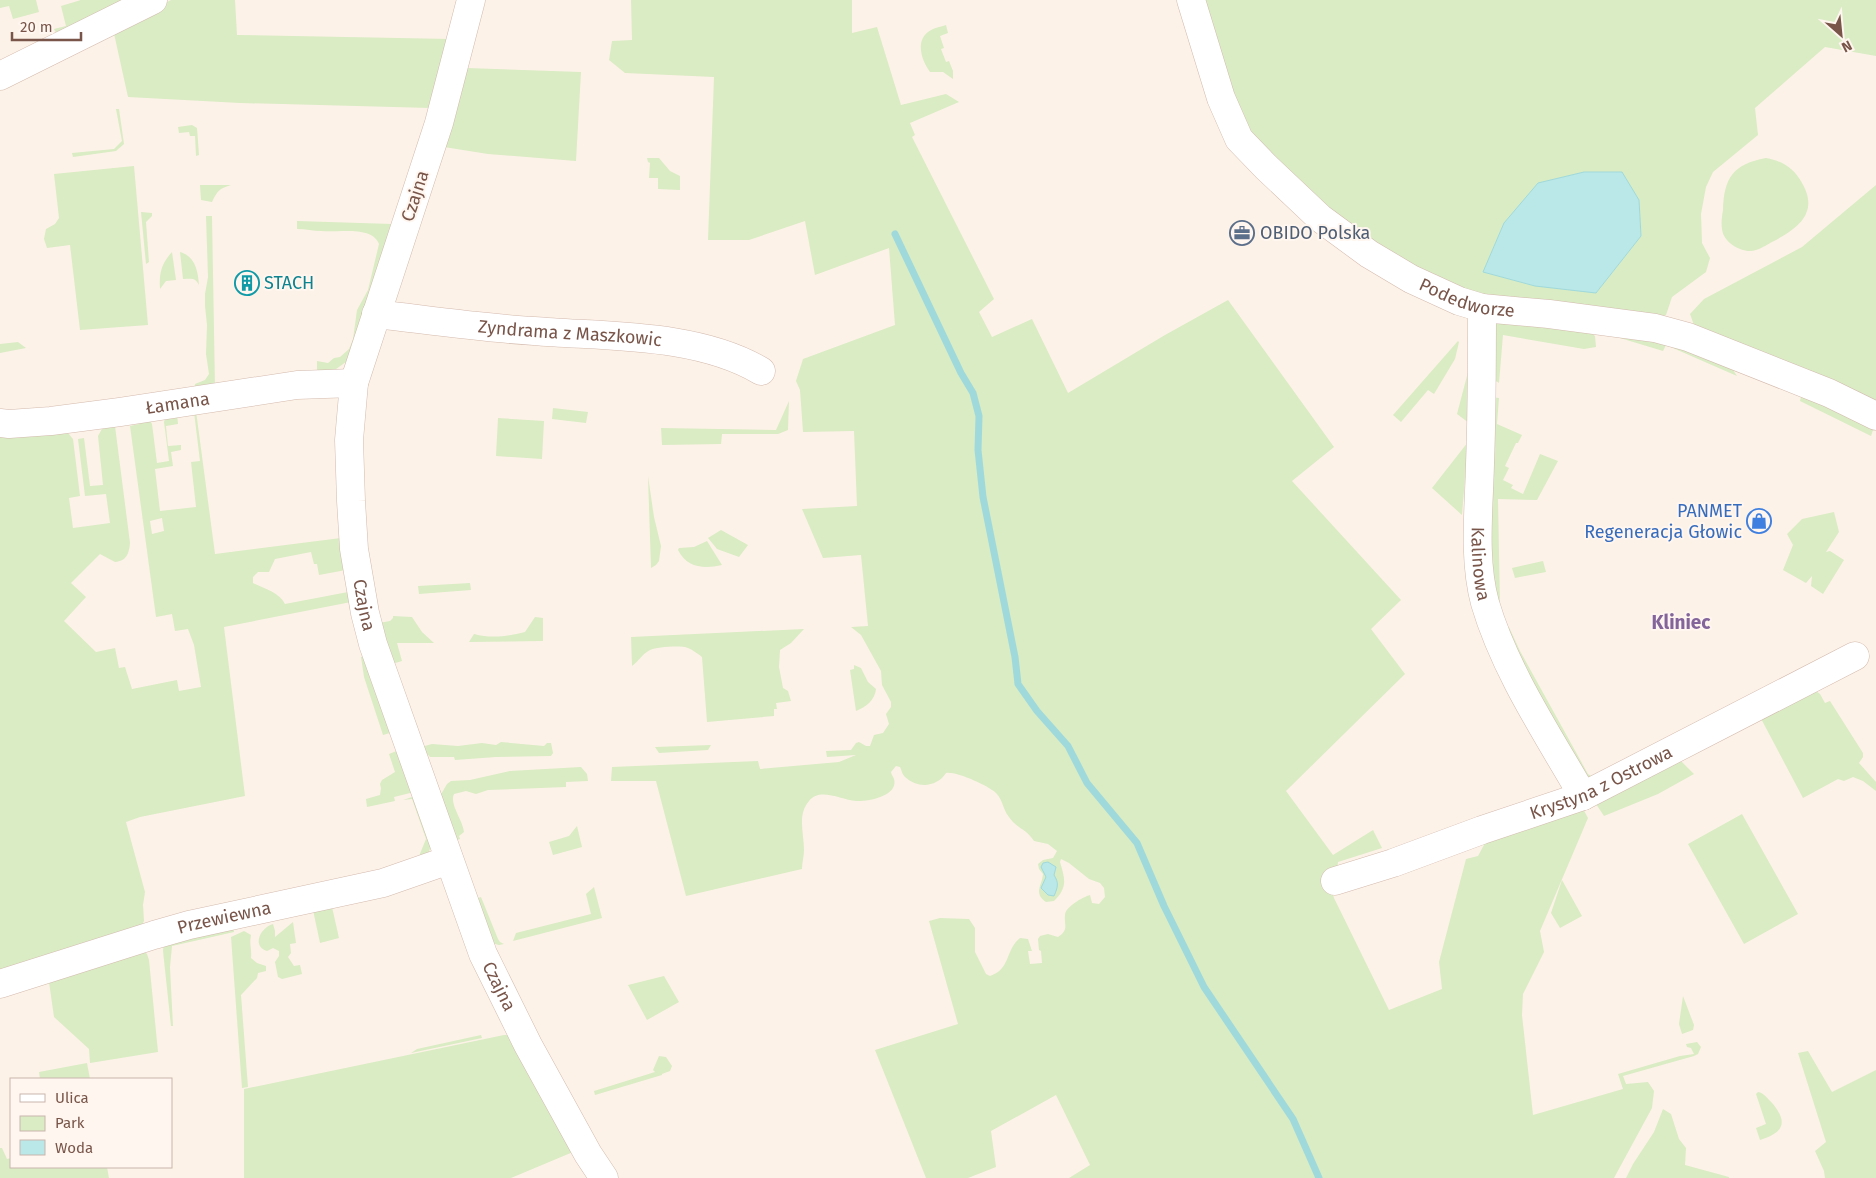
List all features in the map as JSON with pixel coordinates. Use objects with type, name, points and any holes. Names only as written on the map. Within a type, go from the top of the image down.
[{"type":"street","points":[[0,76],[153,0]]},
{"type":"street","name":"Czajna","points":[[472,0],[439,124],[354,383],[349,440],[354,549],[363,606],[373,644],[484,954],[502,996],[588,1154],[604,1178]]},
{"type":"street","name":"Podedworze","points":[[1192,0],[1221,98],[1238,138],[1320,218],[1369,254],[1411,279],[1482,308],[1549,314],[1655,328],[1680,335],[1745,358],[1829,392],[1876,416]]},
{"type":"street","name":"Kalinowa","points":[[1482,308],[1483,388],[1478,535],[1485,602],[1513,671],[1583,796]]},
{"type":"street","name":"Zyndrama z Maszkowic","points":[[376,314],[532,331],[648,338],[724,353],[746,362],[761,371]]},
{"type":"street","name":"Łamana","points":[[0,423],[51,421],[115,413],[297,385],[354,383]]},
{"type":"street","name":"Krystyna z Ostrowa","points":[[1335,881],[1393,863],[1472,833],[1583,796],[1855,656]]},
{"type":"street","name":"Przewiewna","points":[[0,984],[189,925],[383,883],[449,860]]},
{"type":"green space","points":[[0,0],[36,0],[39,12],[13,19],[9,6],[0,8]]},
{"type":"green space","points":[[81,0],[133,0],[58,37],[54,29],[66,26],[61,6]]},
{"type":"green space","points":[[171,0],[235,0],[237,35],[451,39],[431,108],[240,103],[128,97],[113,29]]},
{"type":"green space","points":[[631,0],[852,0],[852,33],[877,27],[901,105],[946,94],[959,102],[910,123],[915,135],[912,137],[994,299],[979,312],[992,337],[1032,319],[1068,393],[1228,300],[1334,447],[1292,481],[1401,600],[1371,629],[1405,674],[1286,791],[1333,855],[1373,830],[1382,848],[1338,862],[1337,872],[1327,876],[1334,898],[1389,1010],[1442,989],[1439,962],[1466,859],[1478,856],[1485,843],[1581,805],[1588,818],[1540,931],[1544,952],[1523,994],[1522,1015],[1533,1115],[1623,1089],[1618,1074],[1680,1056],[1694,1054],[1686,1044],[1697,1042],[1701,1047],[1698,1054],[1694,1056],[1623,1076],[1626,1084],[1648,1082],[1654,1091],[1652,1108],[1614,1178],[1069,1178],[1090,1165],[1056,1095],[991,1131],[996,1167],[968,1178],[926,1178],[875,1050],[958,1024],[929,921],[940,918],[969,919],[975,928],[975,952],[986,974],[990,976],[997,973],[1005,964],[1012,948],[1020,938],[1028,939],[1032,951],[1028,951],[1030,964],[1042,963],[1038,939],[1040,936],[1048,934],[1058,937],[1064,932],[1066,912],[1083,898],[1090,895],[1092,903],[1099,904],[1105,897],[1104,888],[1100,883],[1089,879],[1061,859],[1064,878],[1062,891],[1054,901],[1046,902],[1042,899],[1039,892],[1043,874],[1038,864],[1043,860],[1053,858],[1057,851],[1048,844],[1034,841],[1015,824],[1007,814],[996,793],[972,780],[951,773],[946,773],[932,784],[921,785],[910,781],[905,777],[900,767],[896,766],[891,772],[894,779],[892,790],[881,797],[856,801],[831,795],[819,795],[809,801],[805,806],[802,818],[804,850],[802,869],[686,896],[656,781],[611,781],[612,767],[758,761],[760,769],[839,762],[856,755],[827,757],[826,751],[851,750],[859,742],[870,746],[874,735],[883,733],[889,724],[886,714],[891,707],[891,702],[882,685],[881,671],[861,635],[851,627],[868,626],[861,555],[823,558],[802,509],[857,506],[854,431],[803,432],[800,390],[796,381],[803,359],[895,325],[889,248],[815,275],[805,221],[749,240],[708,240],[714,77],[625,73],[609,60],[612,41],[632,40]]},
{"type":"green space","points":[[1202,0],[1876,0],[1876,56],[1825,47],[1755,108],[1758,135],[1713,172],[1706,187],[1701,214],[1702,243],[1710,258],[1706,272],[1672,297],[1666,315],[1661,317],[1486,296],[1459,289],[1387,251],[1318,200],[1249,132],[1239,116]],"holes":[[[1622,173],[1639,200],[1641,236],[1596,293]]]},
{"type":"green space","points":[[946,25],[948,33],[940,36],[944,48],[941,49],[946,62],[949,61],[953,71],[953,79],[943,72],[930,72],[924,63],[921,52],[924,36],[932,30]]},
{"type":"green space","points":[[467,68],[581,72],[576,161],[488,154],[444,147]]},
{"type":"green space","points":[[116,109],[119,109],[124,144],[116,151],[73,157],[72,153],[114,149],[122,141]]},
{"type":"green space","points":[[192,125],[197,128],[199,155],[196,156],[195,136],[190,136],[189,132],[179,133],[178,127]]},
{"type":"green space","points":[[647,158],[659,158],[670,171],[680,176],[680,190],[658,189],[658,178],[649,178],[650,163]]},
{"type":"green space","points":[[1766,158],[1782,163],[1795,173],[1807,193],[1807,211],[1804,218],[1791,231],[1759,249],[1745,251],[1732,245],[1723,233],[1722,220],[1726,189],[1732,174],[1738,169],[1746,164]]},
{"type":"green space","points":[[134,166],[148,325],[80,330],[70,245],[47,248],[44,239],[46,229],[55,224],[59,218],[54,174]]},
{"type":"green space","points":[[200,185],[231,185],[219,190],[212,202],[201,200]]},
{"type":"green space","points":[[1876,185],[1876,405],[1694,325],[1690,314],[1704,299],[1802,247]]},
{"type":"green space","points":[[141,212],[152,213],[152,216],[146,222],[149,262],[146,264]]},
{"type":"green space","points":[[206,216],[212,216],[215,387],[194,391],[195,384],[205,380],[209,374],[206,354],[207,325],[205,306],[208,277]]},
{"type":"green space","points":[[297,221],[392,224],[350,359],[332,372],[317,374],[317,361],[328,363],[334,358],[340,357],[349,349],[353,339],[357,310],[368,290],[379,244],[375,238],[362,232],[297,229]]},
{"type":"green space","points":[[172,252],[176,280],[166,281],[160,289],[162,269]]},
{"type":"green space","points":[[180,252],[189,257],[195,265],[199,285],[194,280],[183,279]]},
{"type":"green space","points":[[1498,320],[1587,329],[1595,336],[1596,347],[1584,349],[1503,335],[1499,383],[1493,379],[1493,327]]},
{"type":"green space","points":[[1623,335],[1668,344],[1733,370],[1737,376],[1666,345],[1663,351],[1620,338]]},
{"type":"green space","points":[[1458,341],[1455,359],[1434,394],[1428,390],[1401,422],[1393,415]]},
{"type":"green space","points":[[18,342],[26,348],[0,353],[0,344]]},
{"type":"green space","points":[[1473,353],[1469,423],[1457,414]]},
{"type":"green space","points":[[1802,392],[1875,424],[1871,436],[1800,401]]},
{"type":"green space","points":[[1492,397],[1499,398],[1497,424],[1522,435],[1505,466],[1509,468],[1503,480],[1513,485],[1511,488],[1523,494],[1540,454],[1558,461],[1537,500],[1498,499],[1500,605],[1502,609],[1498,608],[1490,567]]},
{"type":"green space","points":[[789,401],[788,430],[778,434],[722,434],[721,444],[662,445],[661,428],[776,430]]},
{"type":"green space","points":[[553,408],[588,412],[586,423],[552,419]]},
{"type":"green space","points":[[196,411],[215,554],[341,538],[346,570],[319,575],[317,564],[314,564],[311,552],[275,559],[269,572],[258,572],[253,577],[253,583],[279,596],[285,604],[348,592],[351,602],[224,627],[245,796],[140,817],[126,822],[145,892],[143,905],[144,921],[140,929],[0,977],[0,428],[68,426],[68,433],[73,439],[80,496],[69,498],[73,528],[110,523],[106,494],[85,496],[78,439],[84,438],[90,486],[103,485],[98,436],[103,427],[115,426],[130,543],[129,550],[125,558],[115,562],[100,554],[71,583],[86,597],[64,621],[96,652],[115,648],[119,668],[125,667],[132,689],[177,680],[179,691],[201,687],[194,645],[188,629],[175,631],[172,614],[156,617],[130,426],[139,424],[139,420],[149,418],[152,424],[157,463],[169,461],[164,422],[166,415],[177,414],[178,424],[166,426],[168,446],[181,445],[181,450],[171,452],[173,466],[155,469],[160,511],[196,507],[191,462],[200,461],[194,412]],"holes":[[[162,518],[164,531],[152,534],[150,521]]]},
{"type":"green space","points":[[498,418],[544,421],[542,459],[496,456]]},
{"type":"green space","points":[[1468,442],[1462,515],[1432,488]]},
{"type":"green space","points":[[648,476],[654,517],[661,546],[659,561],[651,568]]},
{"type":"green space","points":[[1834,512],[1839,532],[1826,552],[1830,551],[1844,560],[1823,594],[1811,586],[1812,576],[1806,583],[1783,570],[1793,545],[1787,534],[1802,519]]},
{"type":"green space","points":[[721,530],[748,545],[739,557],[717,549],[708,538]]},
{"type":"green space","points":[[707,541],[722,565],[703,567],[691,564],[678,550],[679,548],[694,547]]},
{"type":"green space","points":[[1543,561],[1546,572],[1515,578],[1512,568]]},
{"type":"green space","points":[[470,583],[471,590],[419,594],[418,586]]},
{"type":"green space","points":[[393,616],[412,617],[422,632],[434,643],[397,643],[402,661],[392,664],[379,623],[390,621]]},
{"type":"green space","points":[[535,617],[543,618],[543,641],[469,642],[474,634],[500,636],[525,632]]},
{"type":"green space","points":[[1509,627],[1520,651],[1588,774],[1596,779],[1584,778],[1564,750],[1506,628]]},
{"type":"green space","points":[[804,629],[791,643],[780,650],[779,667],[783,688],[788,691],[791,701],[776,703],[777,709],[774,709],[774,716],[707,722],[702,657],[688,648],[669,647],[650,650],[632,666],[631,637]]},
{"type":"green space","points":[[366,655],[393,732],[383,735],[364,677],[361,657]]},
{"type":"green space","points":[[854,665],[861,668],[868,682],[876,689],[874,697],[869,703],[856,711],[850,670],[854,669]]},
{"type":"green space","points":[[1812,688],[1820,694],[1825,703],[1830,701],[1863,753],[1859,763],[1876,782],[1876,791],[1863,781],[1853,777],[1844,781],[1838,779],[1803,798],[1758,713]]},
{"type":"green space","points":[[501,742],[544,746],[547,743],[551,743],[553,753],[551,756],[455,760],[454,757],[430,757],[421,747],[432,744],[458,746],[482,743],[496,745]]},
{"type":"green space","points":[[711,745],[708,750],[659,753],[655,747]]},
{"type":"green space","points":[[399,750],[414,792],[394,797],[395,801],[367,807],[366,799],[380,795],[382,780],[395,772],[389,754]]},
{"type":"green space","points":[[1678,761],[1682,762],[1694,774],[1658,794],[1604,816],[1596,804]]},
{"type":"green space","points":[[581,767],[587,774],[588,781],[566,782],[566,787],[488,790],[476,794],[466,791],[454,794],[453,802],[464,832],[459,836],[460,839],[454,841],[440,796],[451,781],[470,780],[510,771]]},
{"type":"green space","points":[[415,796],[431,846],[428,854],[417,861],[426,839],[412,799],[403,800]]},
{"type":"green space","points":[[1742,814],[1798,914],[1744,944],[1688,844]]},
{"type":"green space","points":[[577,826],[582,847],[553,855],[549,842],[569,836]]},
{"type":"green space","points":[[1562,880],[1582,916],[1560,928],[1551,913]]},
{"type":"green space","points":[[594,887],[602,918],[513,941],[516,933],[591,914],[586,894]]},
{"type":"green space","points":[[481,897],[498,939],[504,944],[491,943],[475,899]]},
{"type":"green space","points":[[332,907],[339,938],[320,943],[313,910]]},
{"type":"green space","points":[[293,922],[296,943],[290,944],[291,953],[288,957],[294,966],[300,965],[302,974],[282,979],[278,977],[275,962],[279,956],[279,951],[273,948],[267,951],[262,949],[259,941],[262,933],[269,926],[273,924],[275,937]]},
{"type":"green space","points":[[233,926],[234,932],[172,946],[170,967],[173,1026],[171,1026],[163,951],[164,941]]},
{"type":"green space","points":[[244,931],[251,935],[251,958],[257,963],[266,966],[266,971],[258,973],[257,978],[241,995],[248,1087],[242,1088],[231,937]]},
{"type":"green space","points":[[142,949],[147,954],[149,960],[158,1052],[90,1063],[89,1049],[54,1017],[49,982]]},
{"type":"green space","points":[[664,976],[679,1002],[647,1020],[628,985]]},
{"type":"green space","points":[[1683,996],[1694,1025],[1693,1030],[1682,1034],[1679,1024]]},
{"type":"green space","points":[[481,1035],[482,1038],[411,1053],[417,1049]]},
{"type":"green space","points":[[511,1035],[573,1152],[511,1178],[244,1178],[244,1089]]},
{"type":"green space","points":[[1808,1051],[1832,1092],[1876,1070],[1876,1178],[1825,1178],[1815,1151],[1826,1142],[1798,1053]]},
{"type":"green space","points":[[659,1056],[666,1057],[672,1066],[670,1071],[595,1095],[594,1091],[655,1072],[653,1070]]},
{"type":"green space","points":[[87,1063],[90,1078],[40,1078],[39,1072]]},
{"type":"green space","points":[[1758,1092],[1773,1104],[1782,1122],[1778,1131],[1760,1140],[1756,1128],[1766,1124],[1756,1094]]},
{"type":"green space","points":[[1663,1109],[1671,1114],[1679,1139],[1686,1148],[1685,1165],[1729,1178],[1626,1178],[1654,1132]]},
{"type":"green space","points":[[0,1148],[2,1148],[7,1159],[10,1158],[10,1168],[107,1168],[109,1178],[0,1178]]},
{"type":"water","points":[[1584,172],[1622,172],[1639,200],[1641,236],[1596,293],[1535,286],[1483,272],[1504,223],[1538,183]]},
{"type":"water","points":[[1048,862],[1056,867],[1054,875],[1057,885],[1054,896],[1048,895],[1041,888],[1046,877],[1041,867],[1043,863]]},
{"type":"waterway","points":[[895,234],[961,373],[973,393],[979,416],[978,450],[983,497],[1015,657],[1018,684],[1037,711],[1068,746],[1087,783],[1137,843],[1164,906],[1204,987],[1293,1119],[1319,1178]]},
{"type":"place","name":"OBIDO Polska","points":[[1242,233]]},
{"type":"place","name":"STACH","points":[[247,283]]},
{"type":"place","name":"PANMET Regeneracja Głowic","points":[[1759,521]]},
{"type":"district","name":"Kliniec","points":[[1681,622]]}]
